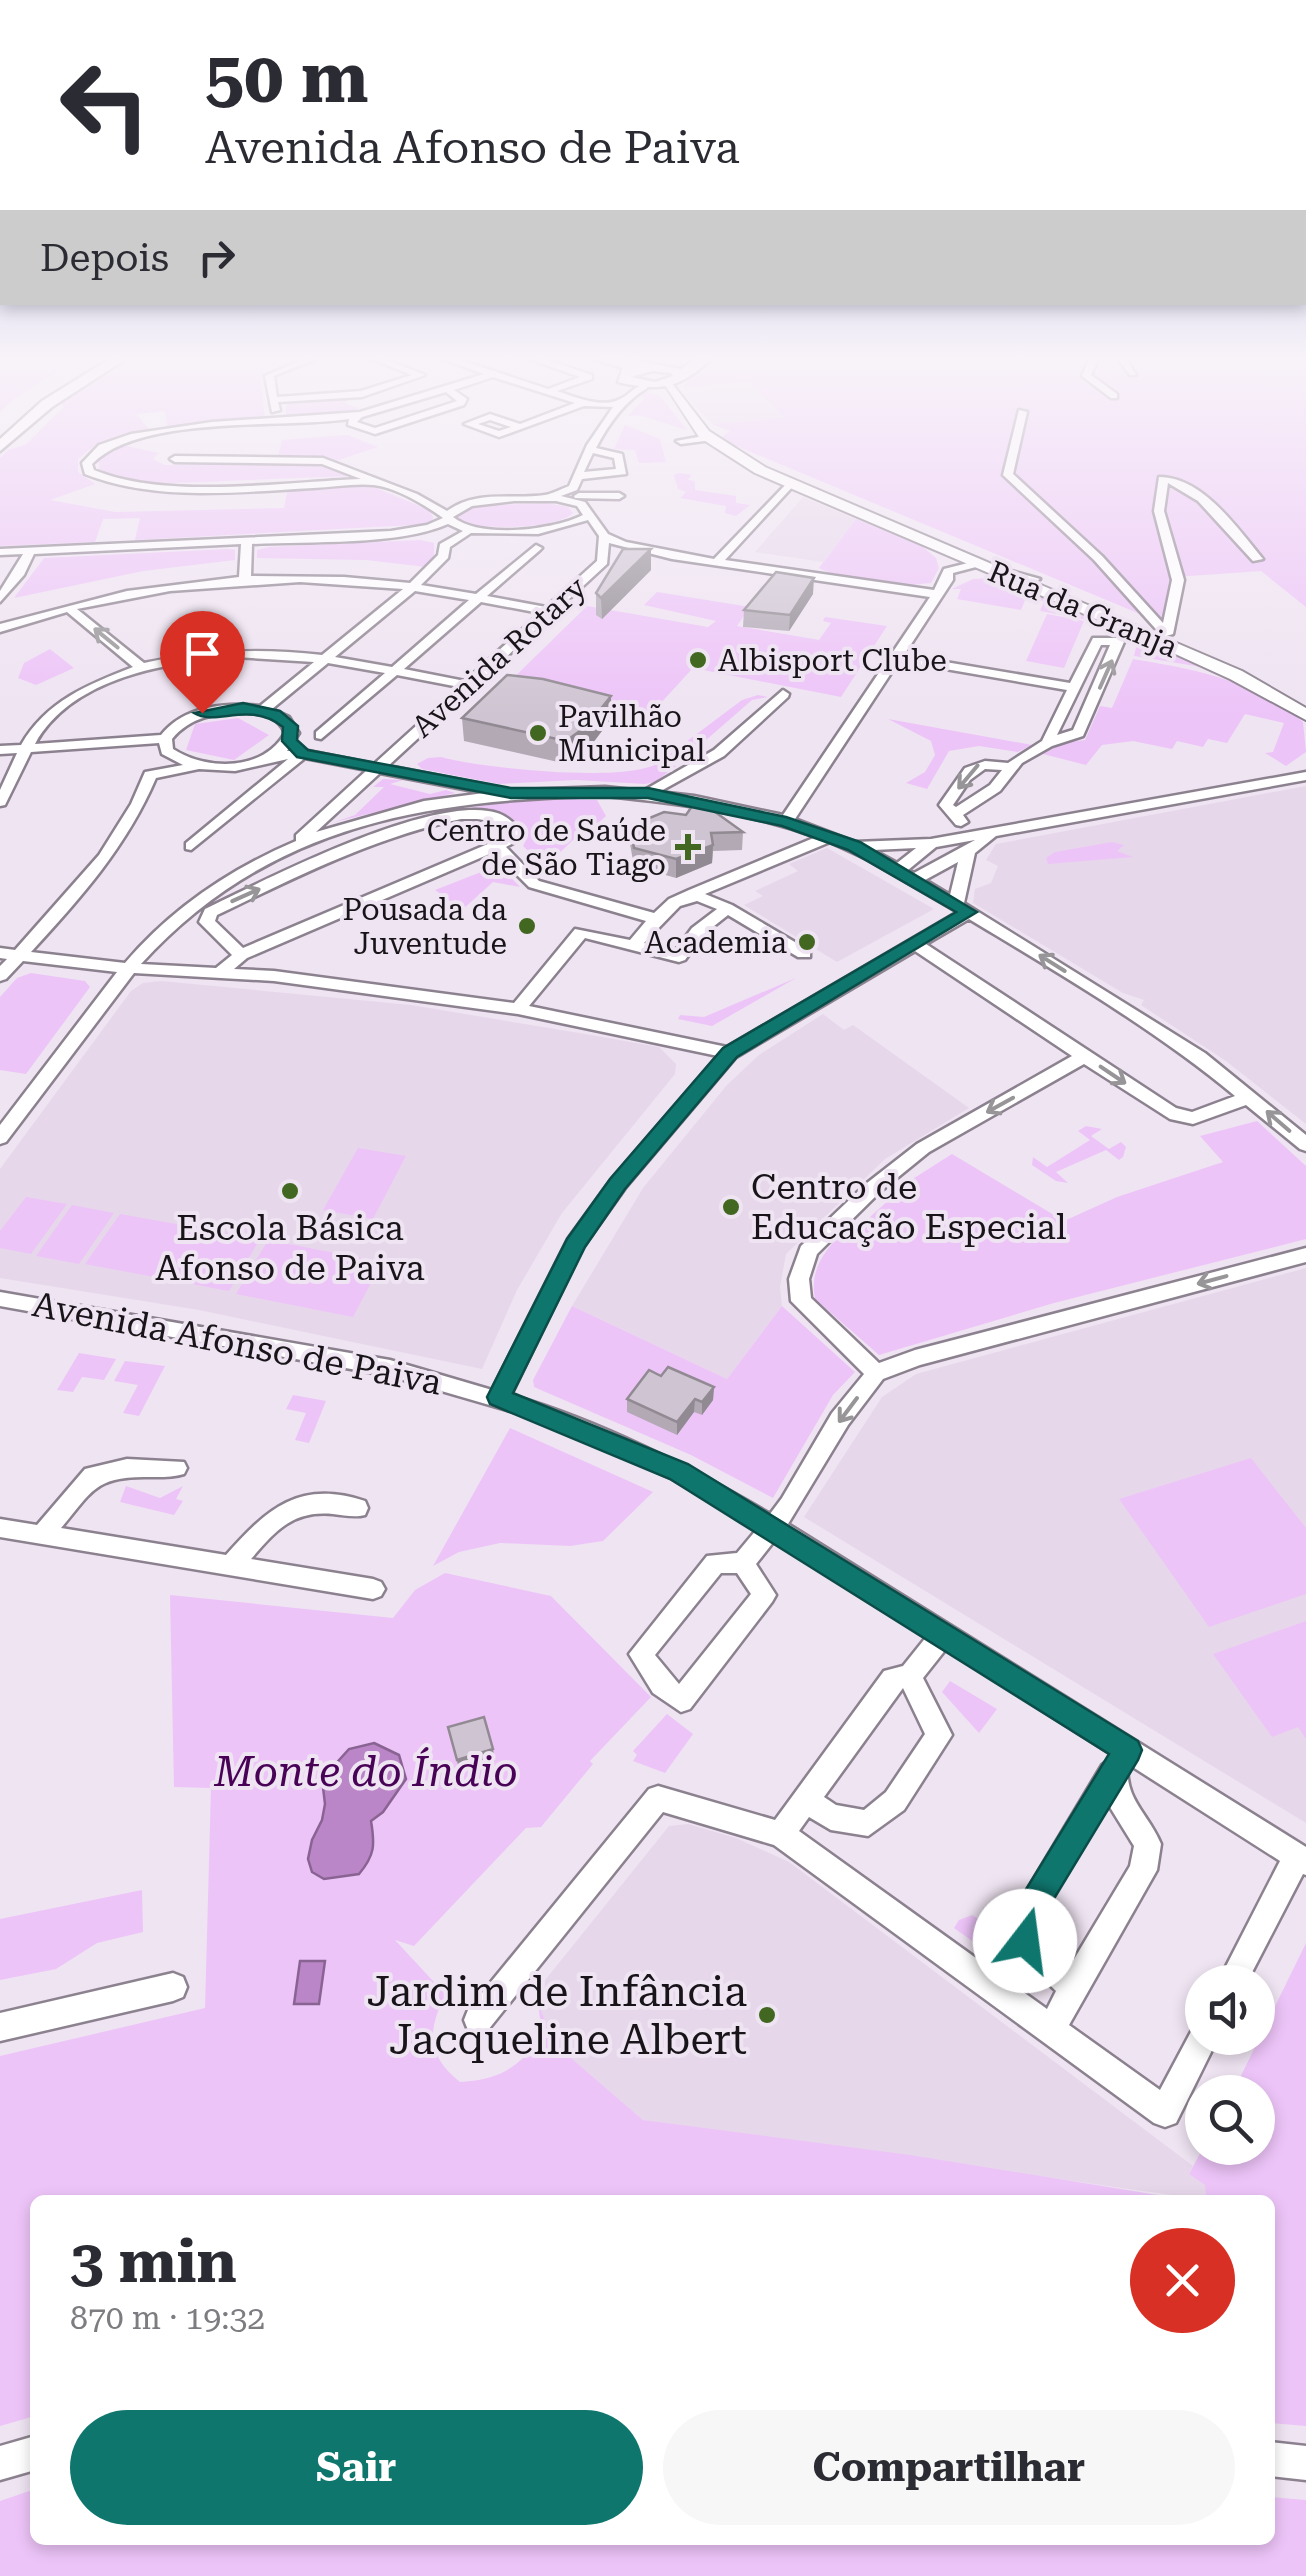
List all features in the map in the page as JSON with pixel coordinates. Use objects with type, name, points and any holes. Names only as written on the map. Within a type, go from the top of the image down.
[{"type":"main road","name":"Rua da Granja","points":[[773,475],[971,564],[1034,579],[1168,634],[1243,668],[1306,704]]},
{"type":"main road","name":"Rua da Granja","points":[[796,485],[971,564],[1210,663],[1306,716]]},
{"type":"street","points":[[94,475],[103,481],[144,488],[376,482]]},
{"type":"street","points":[[357,475],[412,496],[462,530],[481,532]]},
{"type":"street","points":[[581,475],[577,487],[604,536],[623,545],[672,556]]},
{"type":"street","points":[[536,499],[612,475]]},
{"type":"street","points":[[1008,475],[1098,558],[1168,634]]},
{"type":"street","points":[[1168,634],[1178,580],[1159,510],[1163,480],[1174,480],[1192,490],[1257,559]]},
{"type":"street","points":[[558,528],[588,537],[604,554],[720,559],[796,485]]},
{"type":"street","points":[[577,487],[620,496]]},
{"type":"street","points":[[412,496],[476,503],[565,500],[587,510]]},
{"type":"street","points":[[391,534],[430,528],[448,518],[456,508],[476,503]]},
{"type":"street","points":[[0,552],[558,528],[577,524],[587,510]]},
{"type":"street","points":[[444,546],[466,533]]},
{"type":"street","points":[[263,710],[413,587],[444,556],[444,546],[423,534]]},
{"type":"street","points":[[604,536],[936,594]]},
{"type":"street","points":[[604,536],[604,554]]},
{"type":"street","points":[[245,580],[247,541]]},
{"type":"street","points":[[321,735],[536,548]]},
{"type":"street","points":[[941,549],[947,575]]},
{"type":"street","points":[[0,599],[20,574],[30,550]]},
{"type":"street","name":"Avenida Rotary","points":[[298,842],[604,554]]},
{"type":"street","points":[[786,822],[947,575],[971,564]]},
{"type":"street","points":[[0,626],[146,591],[245,580],[345,580],[413,587],[547,611]]},
{"type":"street","points":[[69,608],[142,668]]},
{"type":"street","points":[[955,814],[995,788],[1010,767],[1047,742],[1078,734],[1118,642],[1097,641],[1047,742]]},
{"type":"street","points":[[0,802],[39,727],[68,702],[142,668],[196,656],[250,652],[325,658],[468,684]]},
{"type":"street","points":[[899,652],[1076,681]]},
{"type":"street","points":[[648,793],[720,753],[783,694]]},
{"type":"street","points":[[0,976],[110,855],[139,807],[165,745],[184,720],[222,709],[263,710],[284,719],[292,733],[290,741],[272,756]]},
{"type":"street","points":[[290,741],[302,754]]},
{"type":"street","points":[[0,750],[165,745],[185,764],[199,767]]},
{"type":"street","points":[[191,846],[302,754]]},
{"type":"street","points":[[150,775],[302,754],[511,793]]},
{"type":"street","points":[[499,1397],[575,1244],[618,1184],[730,1052],[915,944],[962,908],[969,843],[955,814],[946,806],[975,765],[985,762],[1010,767]]},
{"type":"street","points":[[913,880],[969,843],[991,835],[1306,776]]},
{"type":"street","points":[[0,1138],[134,967],[190,908],[248,865],[298,842],[425,804],[511,793],[648,793],[786,822],[854,846],[1152,1025],[1250,1097],[1306,1145]]},
{"type":"street","points":[[221,972],[241,955],[517,837],[511,827],[488,815],[466,814],[414,826],[330,859],[210,912],[207,922],[241,955]]},
{"type":"street","points":[[634,946],[658,918],[692,893],[828,838]]},
{"type":"street","points":[[898,871],[931,843]]},
{"type":"street","points":[[854,846],[969,843]]},
{"type":"street","points":[[496,847],[534,884],[658,918]]},
{"type":"street","points":[[692,893],[707,895],[804,954]]},
{"type":"street","points":[[518,1009],[607,904]]},
{"type":"street","points":[[582,932],[679,957],[698,932],[727,908]]},
{"type":"street","points":[[915,944],[1170,1114],[1193,1118],[1250,1097]]},
{"type":"street","points":[[0,953],[221,972],[518,1009],[730,1052]]},
{"type":"street","points":[[876,1373],[801,1301],[800,1279],[808,1251],[824,1232],[923,1148],[1084,1056]]},
{"type":"street","points":[[743,1562],[764,1594],[681,1700],[662,1686],[641,1654],[716,1564],[743,1562],[774,1527],[840,1419],[876,1373],[915,1358],[1306,1255]]},
{"type":"street","name":"Avenida Afonso de Paiva","points":[[0,1299],[390,1368],[499,1397],[679,1472],[774,1527],[1302,1859]]},
{"type":"street","points":[[43,1534],[93,1476],[127,1468],[176,1468]]},
{"type":"street","points":[[230,1567],[278,1512],[321,1501],[357,1508]]},
{"type":"street","points":[[0,1528],[373,1589]]},
{"type":"street","points":[[781,1834],[893,1678],[910,1676],[943,1634]]},
{"type":"street","points":[[805,1800],[831,1817],[868,1823],[895,1801],[939,1735],[910,1676]]},
{"type":"street","points":[[1073,1988],[1025,1941],[1022,1922],[1128,1750]]},
{"type":"street","points":[[1051,2030],[1144,1870],[1148,1844],[1118,1798],[1111,1774]]},
{"type":"street","points":[[478,2020],[658,1798],[781,1834],[1164,2112],[1194,2055]]},
{"type":"street","points":[[1242,1965],[1302,1859]]},
{"type":"street","points":[[0,2027],[173,1987]]},
{"type":"street","points":[[0,2463],[30,2454]]},
{"type":"street","points":[[1275,2460],[1306,2462]]},
{"type":"shaded area","points":[[803,497],[856,519],[823,562],[755,552]]},
{"type":"shaded area","points":[[1306,786],[1306,1124],[1226,1061],[1141,1005],[1144,1000],[1123,993],[973,903],[975,889],[991,883],[998,866],[986,860],[996,844]]},
{"type":"shaded area","points":[[827,848],[934,909],[837,962],[744,905],[763,896],[755,891],[798,871],[789,864]]},
{"type":"shaded area","name":"Escola Básica Afonso de Paiva","points":[[161,981],[411,1005],[659,1047],[676,1064],[675,1074],[562,1213],[517,1290],[482,1369],[199,1310],[0,1278],[0,1169],[131,991],[143,983]]},
{"type":"shaded area","name":"Centro de Educação Especial","points":[[823,1014],[844,1030],[853,1025],[969,1108],[885,1159],[786,1254],[780,1287],[782,1306],[727,1379],[572,1306],[643,1188],[727,1085],[759,1055]]},
{"type":"shaded area","points":[[1306,1268],[1306,1823],[804,1517],[882,1397],[916,1374]]},
{"type":"shaded area","points":[[374,1743],[399,1755],[406,1779],[383,1812],[371,1821],[372,1849],[359,1874],[324,1879],[312,1872],[308,1859],[325,1804],[322,1779],[349,1749]]},
{"type":"shaded area","name":"Jardim de Infância Jacqueline Albert","points":[[688,1824],[736,1838],[789,1862],[1185,2160],[1185,2165],[1193,2166],[1189,2174],[1207,2186],[1207,2195],[1172,2195],[643,2120],[556,2045],[538,2004],[538,1989],[669,1826]]},
{"type":"shaded area","points":[[300,1961],[325,1961],[319,2004],[294,2004]]},
{"type":"green space","points":[[0,475],[83,475],[95,484],[50,500],[115,512],[284,508],[288,488],[374,487],[429,510],[433,517],[431,524],[135,540],[140,518],[103,519],[95,542],[0,546]]},
{"type":"green space","points":[[108,475],[351,476],[147,484]]},
{"type":"green space","points":[[674,475],[692,475],[688,480],[695,481],[695,490],[736,496],[736,503],[750,505],[736,516],[725,513],[726,506],[680,498],[686,492],[678,489]]},
{"type":"green space","points":[[807,475],[1306,475],[1306,607],[1261,571],[1174,577],[1164,624]]},
{"type":"green space","points":[[546,503],[568,507],[573,513],[551,522],[515,527],[479,525],[455,518],[474,506]]},
{"type":"green space","points":[[856,519],[923,547],[936,558],[939,568],[931,583],[910,585],[819,568]]},
{"type":"green space","points":[[421,540],[434,543],[434,557],[426,567],[366,560],[257,558],[257,550],[269,547]]},
{"type":"green space","points":[[235,550],[235,560],[143,571],[14,598],[44,558]]},
{"type":"green space","points":[[991,578],[1019,587],[1208,668],[1134,656],[1137,643],[1099,626],[1099,622],[1040,611],[1044,601],[1026,598],[1021,610],[957,599],[961,589],[952,589],[973,579]]},
{"type":"green space","name":"Albisport Clube","points":[[657,592],[750,607],[737,626],[819,640],[831,623],[823,621],[825,617],[887,626],[841,697],[693,668],[647,718],[501,690],[587,606],[708,627],[716,621],[644,605]]},
{"type":"green space","points":[[1047,614],[1084,621],[1064,668],[1026,661]]},
{"type":"green space","points":[[50,649],[74,668],[36,685],[18,678],[24,663]]},
{"type":"green space","points":[[1133,659],[1200,672],[1265,696],[1303,722],[1306,752],[1286,766],[1265,753],[1273,752],[1284,723],[1245,714],[1227,743],[1208,739],[1203,747],[1177,741],[1172,749],[1133,741],[1102,745],[1086,765],[1043,754],[1063,743],[1085,740],[1100,706],[1112,708]]},
{"type":"green space","points":[[758,695],[768,697],[752,700],[682,761],[666,757],[742,700]]},
{"type":"green space","points":[[238,718],[269,735],[234,760],[186,750],[195,724]]},
{"type":"green space","points":[[888,719],[1032,745],[1018,752],[979,746],[949,751],[927,789],[906,783],[925,772],[935,755],[931,741]]},
{"type":"green space","points":[[441,757],[554,772],[618,772],[644,769],[660,762],[676,766],[655,782],[645,784],[576,780],[499,784],[422,769],[417,764]]},
{"type":"green space","points":[[383,779],[403,780],[390,784],[430,794],[446,790],[455,793],[335,822],[355,815],[384,787],[373,787]]},
{"type":"green space","points":[[597,800],[606,816],[584,836],[578,835],[545,867],[523,846],[527,838],[509,818],[472,810],[432,818],[429,814],[509,802]]},
{"type":"green space","points":[[1112,842],[1124,845],[1117,851],[1133,857],[1048,864],[1046,858],[1055,852]]},
{"type":"green space","points":[[499,865],[520,887],[493,882],[462,910],[435,890]]},
{"type":"green space","points":[[31,973],[85,981],[90,987],[26,1074],[0,1070],[0,997],[17,978]]},
{"type":"green space","points":[[796,978],[712,1026],[678,1019],[680,1015],[704,1017]]},
{"type":"green space","points":[[1257,1121],[1306,1166],[1306,1239],[1054,1303],[879,1355],[815,1299],[816,1271],[835,1241],[842,1234],[850,1235],[911,1180],[952,1154],[1064,1221],[1117,1197],[1223,1162],[1200,1136]]},
{"type":"green space","points":[[1086,1126],[1102,1129],[1091,1136],[1109,1149],[1121,1142],[1126,1147],[1123,1157],[1119,1160],[1106,1150],[1056,1172],[1068,1183],[1056,1181],[1032,1165],[1033,1157],[1047,1167],[1090,1140],[1078,1131]]},
{"type":"green space","points":[[358,1148],[406,1156],[373,1219],[323,1210]]},
{"type":"green space","points":[[26,1197],[67,1204],[31,1254],[0,1248],[0,1231]]},
{"type":"green space","points":[[72,1205],[114,1213],[79,1264],[36,1256]]},
{"type":"green space","points":[[120,1214],[260,1239],[229,1291],[85,1264]]},
{"type":"green space","points":[[268,1240],[382,1262],[353,1317],[236,1294]]},
{"type":"green space","points":[[572,1306],[727,1379],[782,1306],[855,1372],[833,1395],[773,1498],[691,1455],[534,1387],[533,1380]]},
{"type":"green space","points":[[79,1353],[116,1359],[104,1380],[82,1377],[73,1392],[57,1390]]},
{"type":"green space","points":[[125,1361],[165,1366],[139,1416],[123,1413],[138,1385],[114,1381]]},
{"type":"green space","points":[[293,1395],[326,1401],[309,1443],[295,1440],[306,1413],[286,1409]]},
{"type":"green space","points":[[510,1428],[653,1492],[603,1541],[570,1546],[500,1543],[459,1552],[433,1566]]},
{"type":"green space","points":[[1251,1458],[1306,1528],[1306,1594],[1209,1627],[1119,1499]]},
{"type":"green space","points":[[126,1486],[160,1498],[183,1486],[176,1499],[183,1501],[174,1515],[120,1502]]},
{"type":"green space","name":"Monte do Índio","points":[[445,1573],[551,1596],[651,1697],[590,1761],[593,1764],[541,1827],[526,1828],[414,1946],[395,1940],[446,1995],[435,2020],[433,2042],[442,2063],[460,2082],[497,2075],[516,2064],[543,2038],[538,2004],[556,2045],[643,2120],[910,2155],[1158,2195],[30,2195],[30,2417],[0,2426],[0,2056],[205,2008],[211,1788],[174,1787],[170,1595],[393,1618],[415,1590]]},
{"type":"green space","points":[[1306,1621],[1306,1739],[1298,1727],[1272,1737],[1213,1654]]},
{"type":"green space","points":[[950,1681],[997,1709],[979,1733],[942,1692]]},
{"type":"green space","points":[[667,1714],[693,1734],[665,1773],[633,1761],[637,1755],[633,1751]]},
{"type":"green space","points":[[142,1890],[143,1932],[97,1943],[56,1969],[0,1980],[0,1919]]},
{"type":"green space","points":[[972,1915],[998,1931],[1024,1963],[1018,1974],[954,1928],[959,1920]]},
{"type":"green space","points":[[1306,1943],[1306,2426],[1275,2423],[1275,2195],[1206,2195],[1205,2185],[1189,2174],[1194,2165],[1275,2165],[1275,2075],[1241,2075],[1251,2055],[1275,2055],[1275,2006]]},
{"type":"green space","points":[[30,2491],[30,2545],[1275,2545],[1275,2497],[1306,2500],[1306,2576],[0,2576],[0,2501]]},
{"type":"building","points":[[623,549],[651,549],[601,598],[596,593]]},
{"type":"building","points":[[776,572],[814,578],[790,615],[744,610]]},
{"type":"building","points":[[507,675],[543,679],[611,696],[588,725],[566,741],[462,718]]},
{"type":"building","points":[[697,799],[743,832],[711,833],[713,845],[676,859],[634,848],[630,826],[664,812],[686,815]]},
{"type":"building","points":[[668,1367],[714,1387],[702,1402],[695,1399],[677,1422],[627,1399],[649,1370],[661,1376]]},
{"type":"building","points":[[484,1717],[493,1749],[457,1760],[448,1727]]},
{"type":"place","name":"Albisport Clube","points":[[698,660]]},
{"type":"place","name":"Pavilhão Municipal","points":[[538,733]]},
{"type":"place","name":"Centro de Saúde de São Tiago","points":[[688,847]]},
{"type":"place","name":"Pousada da Juventude","points":[[527,926]]},
{"type":"place","name":"Academia","points":[[807,942]]},
{"type":"place","name":"Escola Básica Afonso de Paiva","points":[[290,1191]]},
{"type":"place","name":"Centro de Educação Especial","points":[[731,1207]]},
{"type":"place","name":"Jardim de Infância Jacqueline Albert","points":[[767,2015]]},
{"type":"route","points":[[202,713],[222,709],[263,710],[284,719],[292,733],[290,741],[302,754],[376,769],[511,793],[648,793],[786,822],[854,846],[968,912],[730,1052],[618,1184],[575,1244],[499,1397],[679,1472],[816,1553],[1128,1750],[1022,1922],[1025,1941]]}]
